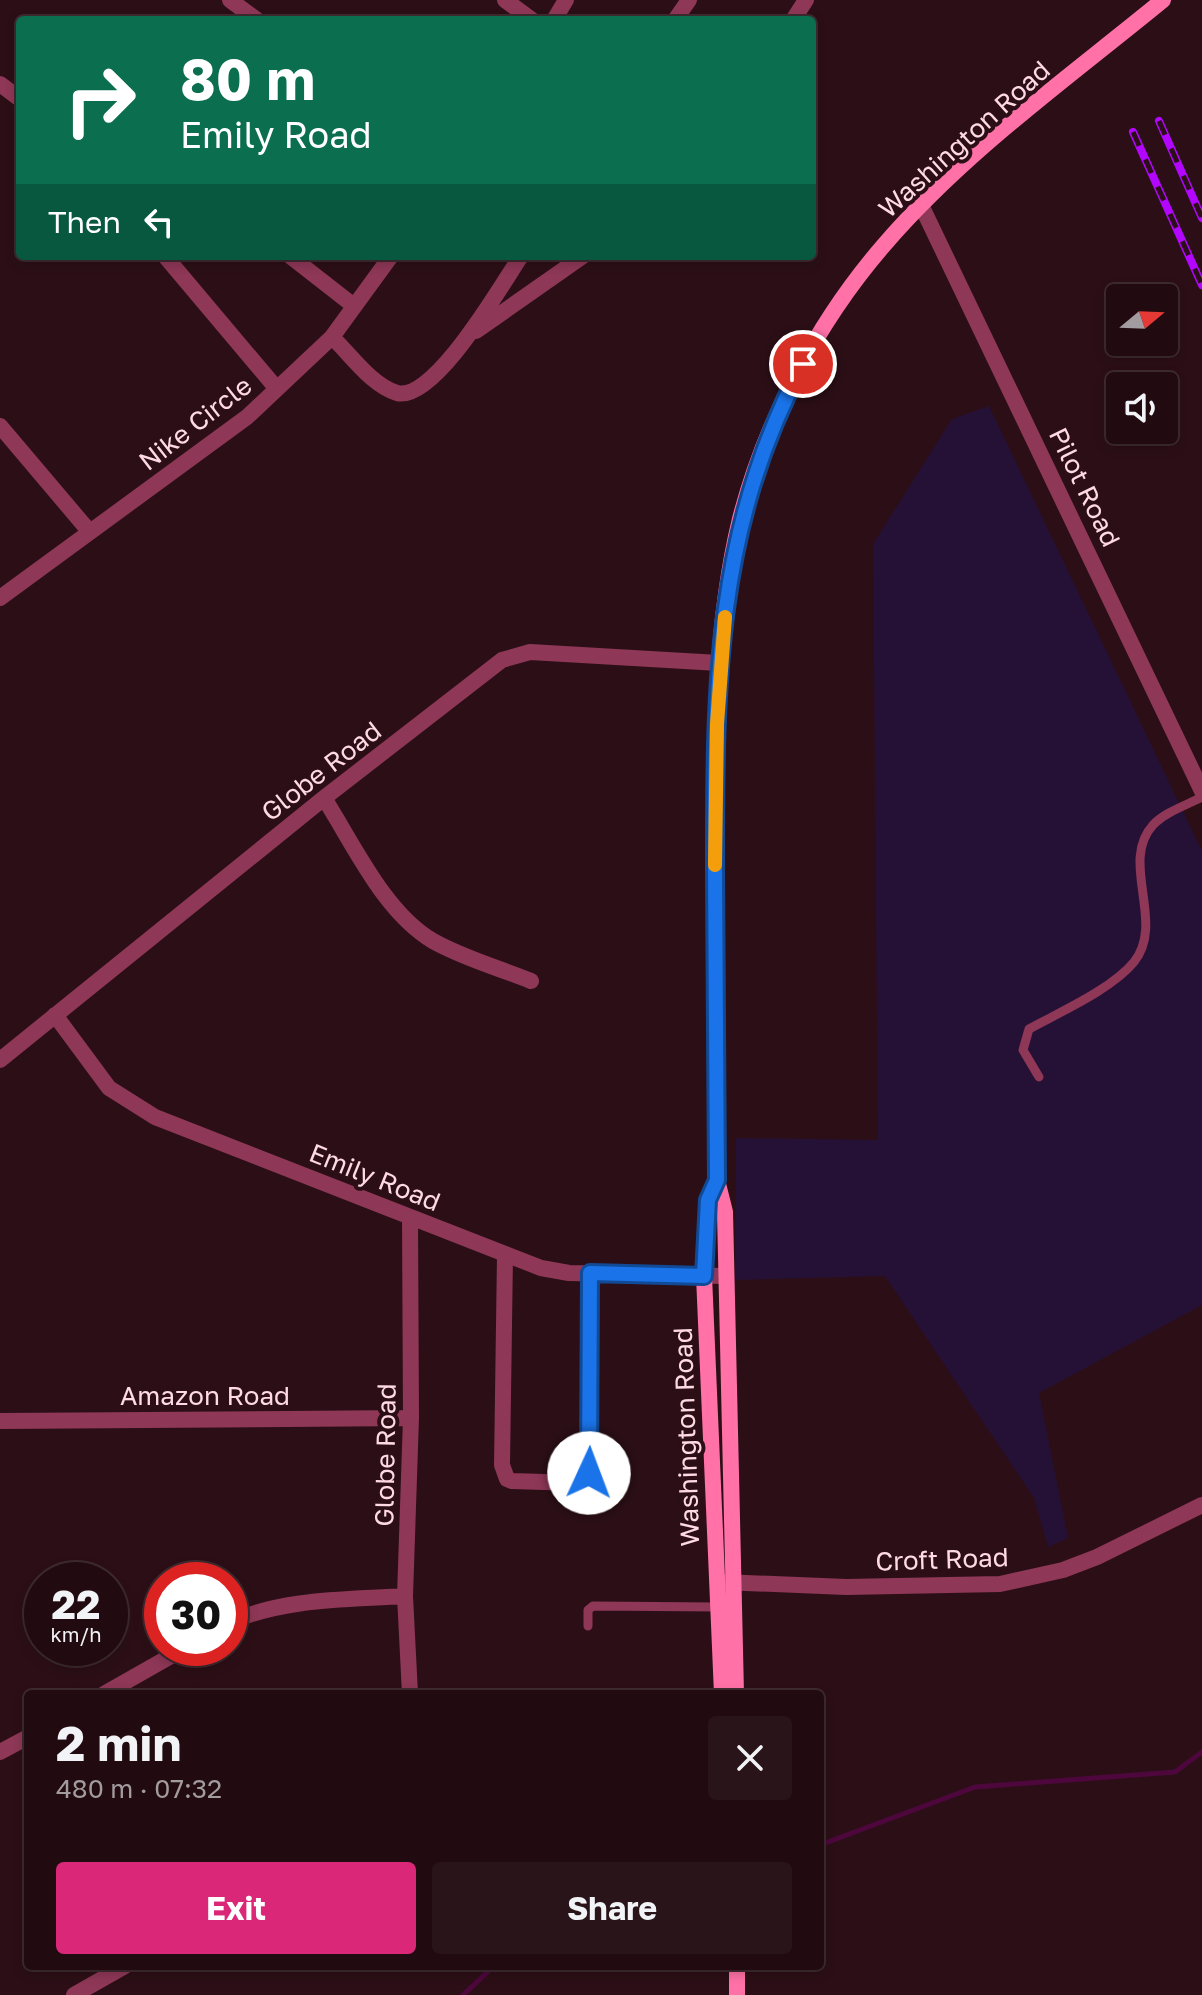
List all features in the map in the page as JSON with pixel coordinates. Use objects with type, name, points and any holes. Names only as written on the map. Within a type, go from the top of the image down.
[{"type":"main road","name":"Washington Road","points":[[722,1690],[717,1607],[724,1582],[725,1212],[717,1180],[715,755],[719,663],[739,522],[768,437],[795,379],[834,313],[883,245],[921,205],[1011,125],[1163,0]]},
{"type":"main road","name":"Washington Road","points":[[717,1180],[708,1200],[704,1276],[724,1582],[736,1690]]},
{"type":"main road","points":[[737,1970],[737,1995]]},
{"type":"street","points":[[230,0],[252,16]]},
{"type":"street","points":[[505,0],[527,16]]},
{"type":"street","name":"Pilot Road","points":[[921,205],[1195,756],[1202,791]]},
{"type":"street","points":[[168,260],[277,389]]},
{"type":"street","points":[[295,260],[354,306]]},
{"type":"street","name":"Nike Circle","points":[[0,598],[89,531],[216,443],[332,337],[388,260]]},
{"type":"street","points":[[332,337],[374,379],[388,389],[404,394],[425,385],[468,337],[518,260]]},
{"type":"street","points":[[468,337],[577,260]]},
{"type":"street","points":[[0,426],[89,531]]},
{"type":"street","name":"Globe Road","points":[[0,1060],[324,798],[489,670],[513,655],[530,652],[719,663]]},
{"type":"street","points":[[324,798],[381,886],[410,923],[433,940],[531,981]]},
{"type":"street","name":"Emily Road","points":[[55,1015],[109,1088],[155,1117],[505,1255],[557,1272],[724,1276]]},
{"type":"street","name":"Globe Road","points":[[410,1217],[411,1418],[405,1596],[410,1690]]},
{"type":"street","points":[[505,1255],[502,1456],[503,1473],[512,1481],[576,1483],[589,1473],[590,1273]]},
{"type":"street","name":"Amazon Road","points":[[0,1421],[411,1418]]},
{"type":"street","name":"Croft Road","points":[[724,1582],[846,1587],[1000,1584],[1048,1574],[1097,1557],[1202,1505]]},
{"type":"street","points":[[248,1616],[286,1604],[405,1596]]},
{"type":"street","points":[[111,1690],[153,1666]]},
{"type":"street","points":[[0,1752],[24,1739]]},
{"type":"street","points":[[74,1995],[118,1970]]},
{"type":"lane","points":[[1039,1077],[1023,1050],[1029,1029],[1097,991],[1134,962],[1146,934],[1143,845],[1153,825],[1202,797]]},
{"type":"lane","points":[[588,1626],[588,1610],[593,1606],[717,1607]]},
{"type":"shaded area","points":[[989,406],[1202,851],[1202,1305],[1039,1393],[1068,1538],[1048,1547],[1034,1498],[885,1276],[735,1280],[736,1138],[878,1140],[873,544],[952,419]]},
{"type":"waterway","points":[[824,1844],[975,1787],[1175,1772],[1202,1752]]},
{"type":"waterway","points":[[463,1995],[490,1970]]},
{"type":"railway","points":[[1159,121],[1202,218]]},
{"type":"railway","points":[[1133,132],[1202,285]]},
{"type":"slow traffic","points":[[715,865],[715,755],[719,663],[725,617]]},
{"type":"route","points":[[589,1473],[590,1273],[704,1276],[706,1213],[717,1180],[715,755],[719,663],[734,552],[745,499],[768,437],[803,364]]}]
